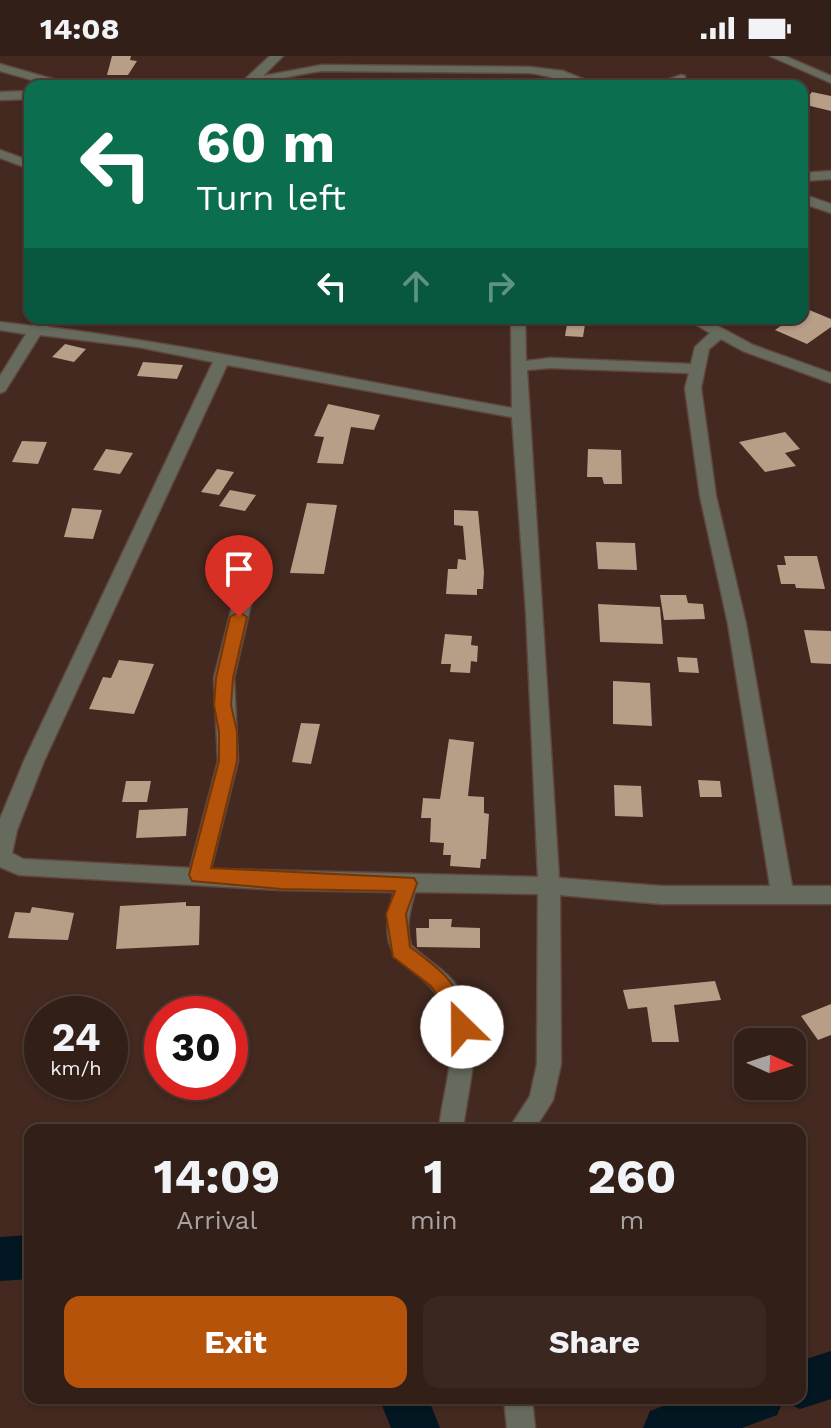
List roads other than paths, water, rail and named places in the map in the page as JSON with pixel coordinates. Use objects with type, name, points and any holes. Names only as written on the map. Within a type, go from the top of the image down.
[{"type":"street","points":[[251,80],[277,56]]},
{"type":"street","points":[[462,69],[488,56]]},
{"type":"street","points":[[776,56],[831,80]]},
{"type":"street","points":[[0,67],[45,80]]},
{"type":"street","points":[[274,80],[322,68],[550,72],[575,80]]},
{"type":"street","points":[[675,80],[681,78]]},
{"type":"street","points":[[0,96],[24,95]]},
{"type":"street","points":[[0,154],[24,163]]},
{"type":"street","points":[[808,177],[831,175]]},
{"type":"street","points":[[808,200],[831,209]]},
{"type":"street","points":[[0,388],[35,331],[43,324]]},
{"type":"street","points":[[518,324],[520,414],[535,612],[549,886],[549,1064],[541,1100],[524,1124]]},
{"type":"street","points":[[702,324],[796,367],[831,378]]},
{"type":"street","points":[[0,326],[138,343],[221,361],[520,414]]},
{"type":"street","points":[[718,334],[702,347],[693,388],[708,496],[737,624],[782,894]]},
{"type":"street","points":[[221,361],[34,761],[6,830],[1,857],[19,867],[281,881],[549,886],[661,895],[831,895]]},
{"type":"street","points":[[521,366],[550,363],[697,369]]},
{"type":"street","points":[[199,875],[228,761],[224,678],[246,587]]},
{"type":"street","points":[[407,883],[396,914],[400,951],[439,979],[452,1000],[462,1027],[462,1074],[452,1124]]},
{"type":"street","points":[[519,1404],[521,1428]]},
{"type":"waterway","points":[[0,1259],[24,1257]]},
{"type":"waterway","points":[[806,1383],[831,1375]]},
{"type":"waterway","points":[[406,1404],[416,1428]]},
{"type":"waterway","points":[[667,1428],[741,1404]]}]
